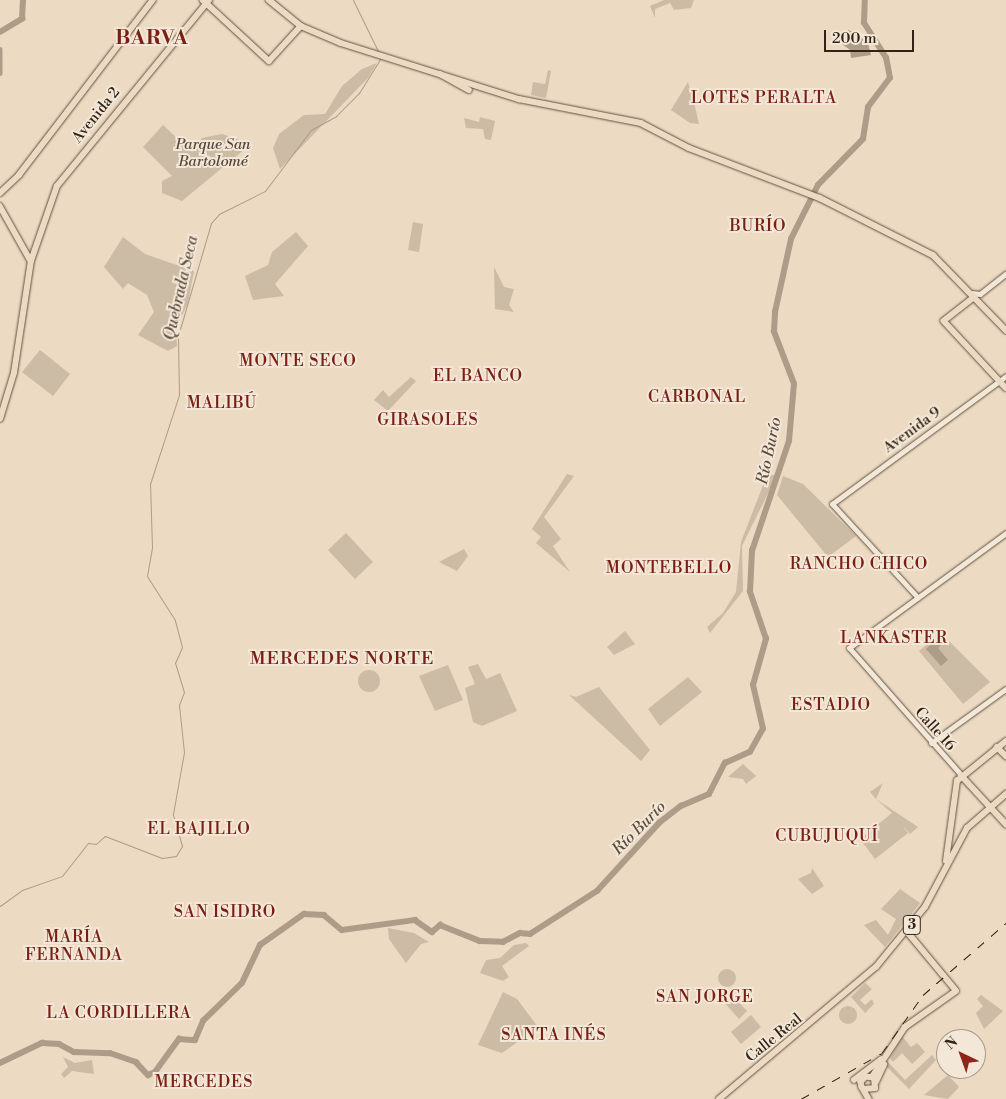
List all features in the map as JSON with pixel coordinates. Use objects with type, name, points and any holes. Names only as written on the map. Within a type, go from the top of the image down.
[{"type":"main road","points":[[0,193],[153,0]]},
{"type":"main road","points":[[269,0],[301,26],[371,53],[524,100],[641,123],[689,148],[807,192],[933,255],[977,296],[1006,330]]},
{"type":"main road","points":[[206,1],[269,61],[301,26]]},
{"type":"main road","name":"Avenida 2","points":[[30,262],[61,179],[206,1]]},
{"type":"main road","points":[[440,74],[469,90]]},
{"type":"main road","points":[[0,206],[27,252],[30,262],[14,374],[0,420]]},
{"type":"main road","points":[[27,252],[34,253]]},
{"type":"main road","points":[[977,296],[944,321],[1006,388]]},
{"type":"main road","points":[[961,775],[1006,740]]},
{"type":"main road","points":[[997,747],[1006,756]]},
{"type":"main road","name":"Calle 16","points":[[961,775],[1006,824]]},
{"type":"main road","name":"3","points":[[951,839],[954,792],[961,775]]},
{"type":"main road","name":"3","points":[[959,841],[990,806],[1006,794]]},
{"type":"main road","points":[[951,839],[959,841]]},
{"type":"main road","name":"Calle Real","points":[[719,1099],[846,996],[907,932],[953,849],[951,839]]},
{"type":"main road","name":"Calle Real","points":[[846,996],[912,920],[959,841]]},
{"type":"main road","points":[[854,1080],[884,1056],[910,1023],[956,991],[907,932]]},
{"type":"main road","points":[[864,1089],[874,1082],[891,1047]]},
{"type":"main road","points":[[871,1099],[874,1082],[884,1056]]},
{"type":"main road","points":[[871,1099],[864,1089],[863,1079],[874,1082]]},
{"type":"street","points":[[977,296],[1006,274]]},
{"type":"street","name":"Avenida 9","points":[[918,598],[832,504],[1006,376]]},
{"type":"street","points":[[918,598],[1006,534]]},
{"type":"street","name":"Calle 16","points":[[918,598],[848,648],[961,775]]},
{"type":"street","points":[[931,743],[968,714],[1006,689]]},
{"type":"green space","points":[[664,0],[694,0],[691,8],[674,10],[670,3],[655,9],[655,18],[650,6]]},
{"type":"green space","points":[[377,63],[368,78],[280,169],[273,148],[279,134],[304,115],[325,114],[342,86],[362,69]]},
{"type":"green space","points":[[548,70],[551,71],[546,98],[531,95],[533,82],[545,84]]},
{"type":"green space","points":[[688,82],[699,124],[690,123],[671,110]]},
{"type":"green space","points":[[480,117],[495,121],[491,140],[485,139],[483,129],[466,128],[464,118],[479,122]]},
{"type":"green space","name":"Parque San Bartolomé","points":[[163,125],[192,152],[202,138],[222,134],[251,144],[182,201],[162,193],[162,181],[172,176],[143,147]]},
{"type":"green space","points":[[413,222],[423,224],[419,252],[408,250]]},
{"type":"green space","points":[[296,232],[308,246],[275,284],[284,296],[253,300],[245,276],[268,265],[272,252]]},
{"type":"green space","points":[[123,237],[145,254],[194,271],[188,303],[176,328],[177,346],[168,351],[138,335],[154,312],[147,295],[128,283],[123,289],[104,267]]},
{"type":"green space","points":[[494,267],[504,287],[514,289],[509,305],[514,312],[495,309]]},
{"type":"green space","points":[[40,350],[70,374],[53,396],[22,372]]},
{"type":"green space","points":[[411,377],[416,381],[388,411],[374,400],[383,390],[389,397]]},
{"type":"green space","points":[[567,474],[574,476],[544,517],[561,539],[553,546],[570,572],[536,543],[541,537],[532,529]]},
{"type":"green space","points":[[767,475],[777,475],[742,546],[743,591],[710,633],[707,627],[723,613],[736,592],[741,542]]},
{"type":"green space","points":[[783,476],[803,484],[856,536],[828,557],[777,495]]},
{"type":"green space","points":[[346,533],[373,562],[355,579],[328,550]]},
{"type":"green space","points":[[464,549],[468,556],[457,571],[439,562]]},
{"type":"green space","points":[[625,631],[635,644],[614,655],[607,647]]},
{"type":"green space","points":[[941,633],[990,682],[963,704],[919,651]]},
{"type":"green space","points":[[478,664],[486,679],[500,673],[517,711],[482,726],[473,722],[465,688],[475,684],[468,667]]},
{"type":"green space","points":[[448,665],[463,700],[435,711],[419,676]]},
{"type":"green space","points":[[369,670],[377,673],[380,681],[377,689],[369,692],[361,689],[358,681],[361,673]]},
{"type":"green space","points":[[688,677],[702,692],[660,726],[648,709]]},
{"type":"green space","points":[[599,687],[650,750],[641,761],[569,695],[576,697]]},
{"type":"green space","points":[[743,764],[756,776],[746,784],[743,779],[728,777]]},
{"type":"green space","points":[[883,783],[876,799],[870,792]]},
{"type":"green space","points":[[876,799],[918,827],[910,834],[902,825],[908,833],[875,859],[860,839],[892,813]]},
{"type":"green space","points":[[812,868],[824,886],[812,894],[798,879],[811,873]]},
{"type":"green space","points":[[900,889],[920,903],[885,947],[864,925],[876,920],[888,935],[896,919],[881,909]]},
{"type":"green space","points":[[388,928],[414,933],[429,942],[421,944],[406,963],[389,939]]},
{"type":"green space","points":[[526,943],[529,946],[502,966],[509,977],[503,981],[480,973],[486,960],[500,958],[514,945]]},
{"type":"green space","points":[[723,969],[731,969],[736,974],[734,985],[723,987],[718,982],[718,974]]},
{"type":"green space","points":[[865,983],[872,989],[860,1000],[865,1005],[872,999],[874,1004],[865,1013],[851,997]]},
{"type":"green space","points":[[503,992],[517,999],[538,1027],[502,1053],[478,1045]]},
{"type":"green space","points":[[731,994],[747,1011],[739,1019],[723,1001]]},
{"type":"green space","points":[[981,995],[1003,1011],[984,1029],[976,1013],[983,1006],[977,999]]},
{"type":"green space","points":[[844,1006],[852,1006],[857,1011],[855,1022],[844,1024],[839,1019],[839,1011]]},
{"type":"green space","points":[[751,1015],[761,1027],[741,1044],[731,1032]]},
{"type":"green space","points":[[902,1036],[911,1047],[917,1043],[925,1052],[912,1064],[902,1053],[893,1062],[890,1058]]},
{"type":"green space","points":[[932,1055],[936,1060],[909,1089],[887,1067],[887,1061],[905,1080]]},
{"type":"green space","points":[[63,1057],[75,1063],[92,1060],[94,1074],[72,1071],[64,1078],[61,1074],[68,1067]]},
{"type":"green space","points":[[943,1079],[952,1079],[959,1087],[948,1099],[924,1095]]},
{"type":"shaded area","points":[[848,30],[867,39],[871,55],[851,58],[850,50],[842,44]]},
{"type":"shaded area","points":[[938,638],[942,644],[938,648],[948,660],[941,666],[926,649]]},
{"type":"waterway","points":[[0,32],[22,19],[23,0]]},
{"type":"waterway","name":"Quebrada Seca","points":[[353,0],[379,53]]},
{"type":"waterway","name":"Río Burío","points":[[0,1063],[42,1043],[59,1044],[74,1052],[110,1053],[136,1062],[148,1075],[155,1072],[179,1039],[195,1040],[203,1021],[242,983],[260,945],[304,914],[324,915],[342,930],[415,920],[432,932],[440,925],[480,941],[503,942],[520,933],[530,934],[597,891],[659,823],[681,806],[709,794],[725,763],[750,752],[763,729],[753,685],[766,639],[750,592],[752,551],[789,441],[794,384],[774,332],[775,312],[791,239],[818,185],[863,139],[868,107],[890,78],[886,58],[864,23],[865,0]]},
{"type":"waterway","points":[[0,50],[0,73]]},
{"type":"waterway","name":"Quebrada Seca","points":[[0,906],[22,890],[62,876],[88,843],[96,844],[105,836],[162,858],[176,856],[182,846],[173,814],[184,752],[179,705],[184,692],[175,663],[182,647],[175,620],[147,576],[152,547],[150,484],[179,395],[178,336],[211,223],[219,214],[265,191],[311,130],[336,116],[359,93],[380,59]]},
{"type":"railway","points":[[801,1099],[882,1053],[923,995],[1006,923]]},
{"type":"district","name":"BARVA","points":[[152,38]]},
{"type":"district","name":"LOTES PERALTA","points":[[764,98]]},
{"type":"district","name":"BURÍO","points":[[758,226]]},
{"type":"district","name":"MONTE SECO","points":[[298,361]]},
{"type":"district","name":"EL BANCO","points":[[478,376]]},
{"type":"district","name":"CARBONAL","points":[[697,397]]},
{"type":"district","name":"MALIBÚ","points":[[222,403]]},
{"type":"district","name":"GIRASOLES","points":[[428,420]]},
{"type":"district","name":"RANCHO CHICO","points":[[859,564]]},
{"type":"district","name":"MONTEBELLO","points":[[669,568]]},
{"type":"district","name":"LANKASTER","points":[[894,638]]},
{"type":"district","name":"MERCEDES NORTE","points":[[342,659]]},
{"type":"district","name":"ESTADIO","points":[[831,705]]},
{"type":"district","name":"EL BAJILLO","points":[[199,829]]},
{"type":"district","name":"CUBUJUQUÍ","points":[[827,836]]},
{"type":"district","name":"SAN ISIDRO","points":[[225,912]]},
{"type":"district","name":"MARÍA FERNANDA","points":[[74,946]]},
{"type":"district","name":"SAN JORGE","points":[[705,997]]},
{"type":"district","name":"LA CORDILLERA","points":[[119,1013]]},
{"type":"district","name":"SANTA INÉS","points":[[554,1035]]},
{"type":"district","name":"MERCEDES","points":[[204,1082]]}]
